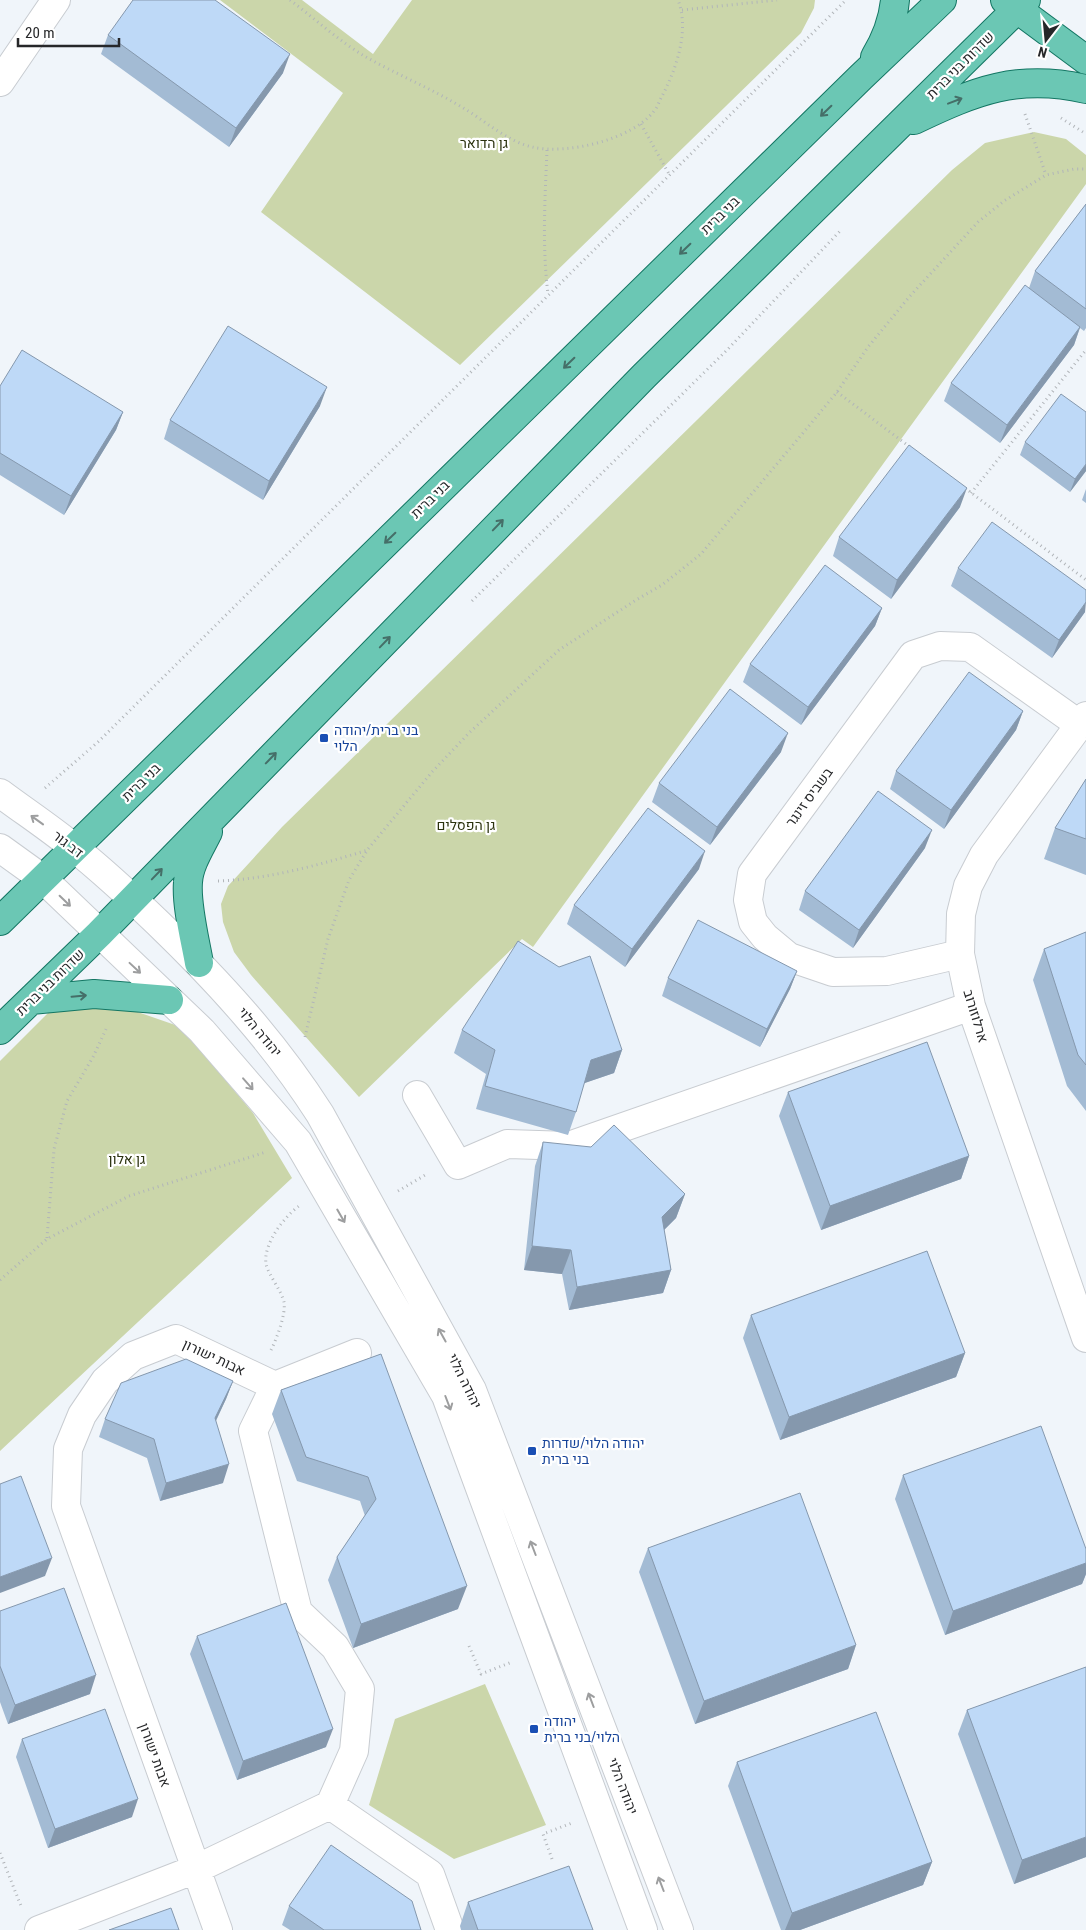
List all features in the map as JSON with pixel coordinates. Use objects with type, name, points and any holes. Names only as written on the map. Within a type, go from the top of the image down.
[{"type":"main road","points":[[861,77],[882,46],[890,26],[895,0]]},
{"type":"main road","points":[[861,77],[942,0]]},
{"type":"main road","points":[[1016,3],[1086,60]]},
{"type":"main road","name":"שדרות בני ברית","points":[[895,129],[1016,3]]},
{"type":"main road","name":"בני ברית","points":[[0,921],[861,77]]},
{"type":"main road","points":[[99,934],[637,383],[895,129],[946,105],[999,86],[1018,83],[1067,85],[1086,89]]},
{"type":"main road","points":[[199,963],[192,923],[188,882],[192,865],[216,813]]},
{"type":"main road","name":"שדרות בני ברית","points":[[0,1030],[99,934]]},
{"type":"main road","points":[[31,1000],[94,994],[169,1000]]},
{"type":"street","points":[[0,82],[56,0]]},
{"type":"street","name":"בשביס זינגר","points":[[960,954],[887,972],[833,972],[789,957],[765,937],[753,922],[748,900],[752,874],[913,655],[940,646],[970,647],[1083,721]]},
{"type":"street","name":"ארלוזורוב","points":[[1083,721],[984,855],[968,886],[961,914],[960,954],[971,1006],[1086,1338]]},
{"type":"street","name":"דב גור","points":[[10,801],[74,848],[133,899]]},
{"type":"street","points":[[0,848],[43,879],[99,934]]},
{"type":"street","name":"יהודה הלוי","points":[[133,899],[199,963],[248,1016],[296,1076],[320,1114],[472,1390],[679,1930]]},
{"type":"street","name":"יהודה הלוי","points":[[99,934],[202,1031],[298,1142],[446,1396],[643,1930]]},
{"type":"street","points":[[417,1095],[458,1165],[507,1144],[569,1146],[971,1006]]},
{"type":"street","name":"אבות ישורון","points":[[218,1930],[66,1506],[68,1449],[82,1415],[105,1381],[133,1356],[176,1339],[267,1381]]},
{"type":"street","points":[[31,1921],[196,1869],[330,1805],[354,1751],[360,1689],[335,1647],[298,1612],[253,1430],[267,1381],[358,1353]]},
{"type":"street","points":[[330,1805],[430,1874],[450,1930]]},
{"type":"path","points":[[290,0],[364,56],[459,105],[514,141],[530,147],[547,150],[566,150],[596,144],[618,136],[641,124],[654,111],[672,71],[682,39],[682,10],[678,0]]},
{"type":"path","points":[[682,10],[777,0]]},
{"type":"path","points":[[10,801],[98,742],[846,0]]},
{"type":"path","points":[[1018,83],[1028,125],[1046,175]]},
{"type":"path","points":[[641,124],[669,174]]},
{"type":"path","points":[[547,150],[544,266],[548,295]]},
{"type":"path","points":[[296,1076],[330,932],[349,880],[368,850],[432,772],[470,732],[559,650],[662,585],[701,554],[836,392],[880,332],[910,296],[978,222],[1004,201],[1046,175],[1074,169],[1086,169]]},
{"type":"path","points":[[465,607],[727,350],[843,228]]},
{"type":"path","points":[[971,493],[1086,350]]},
{"type":"path","points":[[836,392],[916,451]]},
{"type":"path","points":[[963,487],[1086,580]]},
{"type":"path","points":[[188,882],[242,880],[305,869],[368,850]]},
{"type":"path","points":[[47,1239],[54,1149],[66,1101],[93,1057],[107,1028],[113,995]]},
{"type":"path","points":[[0,1280],[47,1239],[129,1196],[298,1142]]},
{"type":"path","points":[[412,1183],[422,1177]]},
{"type":"path","points":[[267,1381],[284,1304],[266,1265],[268,1246],[275,1233],[297,1208],[326,1190]]},
{"type":"path","points":[[469,1646],[481,1674],[540,1650]]},
{"type":"path","points":[[552,1859],[544,1834],[599,1812]]},
{"type":"path","points":[[0,1853],[31,1921]]},
{"type":"green space","name":"גן הדואר","points":[[220,0],[302,0],[373,54],[412,0],[815,0],[814,8],[801,33],[460,365],[261,212],[343,93]]},
{"type":"green space","name":"גן הפסלים","points":[[1034,132],[1066,139],[1086,155],[1086,184],[533,947],[522,939],[359,1097],[251,975],[234,952],[223,922],[221,904],[228,886],[282,827],[952,170],[985,143]]},
{"type":"green space","name":"גן אלון","points":[[52,1009],[129,1009],[181,1027],[253,1113],[292,1178],[0,1451],[0,1061]]},
{"type":"green space","points":[[485,1684],[546,1825],[454,1859],[369,1805],[395,1719]]},
{"type":"building","points":[[133,0],[215,0],[290,54],[236,128],[108,35]]},
{"type":"building","points":[[1086,204],[1086,309],[1035,271]]},
{"type":"building","points":[[1025,285],[1080,327],[1007,425],[951,383]]},
{"type":"building","points":[[228,326],[327,387],[269,481],[170,420]]},
{"type":"building","points":[[22,350],[123,412],[71,496],[0,453],[0,386]]},
{"type":"building","points":[[1061,394],[1086,412],[1086,464],[1075,479],[1025,442]]},
{"type":"building","points":[[909,445],[967,488],[897,580],[839,537]]},
{"type":"building","points":[[992,522],[1086,590],[1086,602],[1059,640],[958,568]]},
{"type":"building","points":[[825,565],[882,608],[808,707],[750,664]]},
{"type":"building","points":[[969,672],[1023,711],[951,810],[896,771]]},
{"type":"building","points":[[730,689],[788,733],[717,827],[659,783]]},
{"type":"building","points":[[1086,779],[1086,839],[1055,828]]},
{"type":"building","points":[[878,791],[932,830],[859,930],[805,891]]},
{"type":"building","points":[[648,808],[705,851],[632,949],[574,905]]},
{"type":"building","points":[[698,920],[797,971],[767,1029],[668,978]]},
{"type":"building","points":[[1086,932],[1086,1065],[1078,1055],[1044,949]]},
{"type":"building","points":[[518,941],[559,967],[590,956],[622,1050],[591,1060],[576,1112],[485,1086],[495,1050],[462,1030]]},
{"type":"building","points":[[927,1042],[969,1156],[830,1206],[788,1092]]},
{"type":"building","points":[[614,1125],[685,1194],[662,1217],[671,1270],[577,1287],[571,1250],[532,1246],[543,1142],[591,1147]]},
{"type":"building","points":[[927,1251],[965,1353],[789,1417],[751,1315]]},
{"type":"building","points":[[381,1354],[467,1586],[361,1624],[337,1557],[376,1499],[368,1477],[306,1457],[281,1390]]},
{"type":"building","points":[[186,1359],[233,1381],[215,1418],[229,1464],[166,1483],[154,1439],[105,1419],[121,1383]]},
{"type":"building","points":[[1041,1426],[1086,1549],[1086,1563],[953,1611],[903,1475]]},
{"type":"building","points":[[21,1476],[52,1558],[0,1577],[0,1484]]},
{"type":"building","points":[[800,1493],[856,1645],[704,1701],[648,1548]]},
{"type":"building","points":[[64,1588],[96,1675],[15,1705],[0,1666],[0,1611]]},
{"type":"building","points":[[286,1603],[333,1729],[243,1761],[197,1636]]},
{"type":"building","points":[[1086,1667],[1086,1837],[1022,1860],[967,1710]]},
{"type":"building","points":[[105,1709],[138,1799],[55,1829],[22,1739]]},
{"type":"building","points":[[876,1712],[932,1862],[792,1913],[737,1762]]},
{"type":"building","points":[[331,1845],[412,1901],[421,1930],[324,1930],[289,1906]]},
{"type":"building","points":[[569,1866],[593,1930],[478,1930],[468,1902]]},
{"type":"building","points":[[171,1908],[179,1930],[109,1930]]},
{"type":"place","name":"בני ברית/יהודה הלוי","points":[[324,738]]},
{"type":"place","name":"יהודה הלוי/שדרות בני ברית","points":[[532,1451]]},
{"type":"place","name":"יהודה הלוי/בני ברית","points":[[534,1729]]}]
